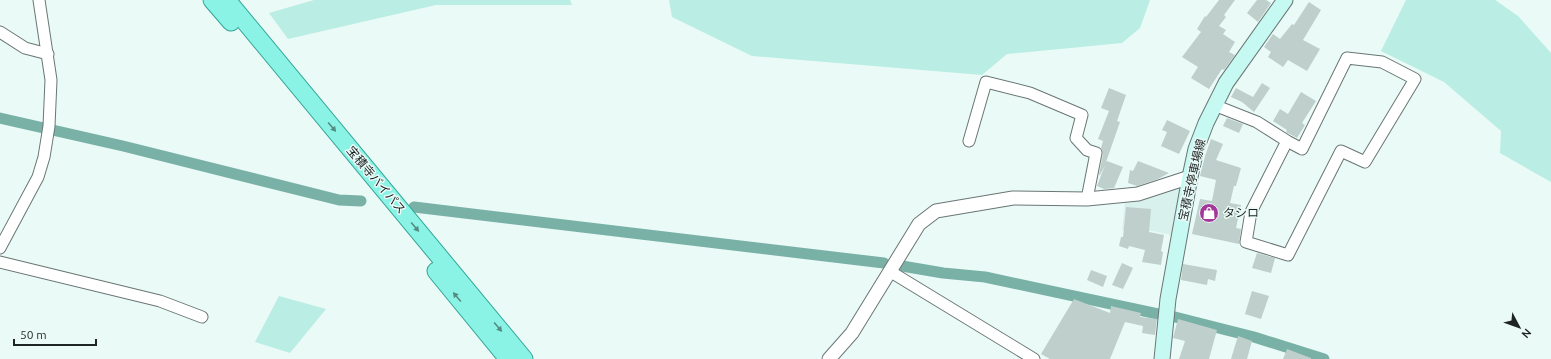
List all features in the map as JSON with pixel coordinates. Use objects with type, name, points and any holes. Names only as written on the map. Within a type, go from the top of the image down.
[{"type":"main road","name":"宝積寺バイパス","points":[[212,0],[508,359]]},
{"type":"main road","name":"宝積寺バイパス","points":[[227,0],[524,359]]},
{"type":"main road","name":"宝積寺停車場線","points":[[1162,359],[1168,299],[1196,149],[1214,105],[1226,83],[1285,0]]},
{"type":"street","points":[[0,248],[38,176],[49,126],[51,80],[39,0]]},
{"type":"street","points":[[0,32],[25,48],[48,54]]},
{"type":"street","points":[[1214,105],[1257,122],[1302,150],[1347,58],[1382,62],[1415,79],[1365,162],[1342,151],[1288,255],[1246,242],[1251,212],[1287,141]]},
{"type":"street","points":[[969,140],[986,82],[1030,94],[1082,115],[1076,138],[1087,150],[1096,153],[1087,199]]},
{"type":"street","points":[[829,359],[852,333],[891,272],[919,224],[936,211],[1013,198],[1087,199],[1138,194],[1190,177]]},
{"type":"street","points":[[0,262],[160,301],[202,317]]},
{"type":"street","points":[[891,272],[1034,359]]},
{"type":"shaded area","points":[[1180,185],[1171,235],[1153,231],[1122,230],[1125,202]]},
{"type":"green space","points":[[314,0],[570,0],[572,5],[436,5],[288,39],[269,13]]},
{"type":"green space","points":[[669,0],[1150,0],[1140,28],[1122,43],[1007,54],[982,75],[752,56],[672,17]]},
{"type":"green space","points":[[1406,0],[1495,0],[1518,16],[1551,53],[1551,182],[1500,153],[1501,131],[1444,82],[1381,51]]},
{"type":"green space","points":[[279,296],[326,309],[290,353],[255,342]]},
{"type":"building","points":[[1219,0],[1235,0],[1224,15],[1226,17],[1219,26],[1226,30],[1223,34],[1235,42],[1229,52],[1235,55],[1224,70],[1222,69],[1209,89],[1191,78],[1198,67],[1182,57],[1201,32],[1197,29],[1205,16],[1206,17]]},
{"type":"building","points":[[1257,0],[1266,0],[1271,3],[1258,22],[1247,13]]},
{"type":"building","points":[[1309,2],[1321,10],[1303,40],[1320,49],[1307,71],[1288,60],[1283,67],[1268,57],[1271,52],[1264,47],[1273,34],[1280,39],[1292,24],[1294,25]]},
{"type":"building","points":[[1262,83],[1270,88],[1254,112],[1242,102],[1231,97],[1236,88],[1253,97]]},
{"type":"building","points":[[1109,88],[1126,95],[1117,121],[1120,122],[1106,162],[1107,161],[1123,167],[1114,188],[1104,189],[1097,186],[1105,165],[1099,175],[1103,154],[1101,148],[1103,141],[1098,139],[1109,111],[1101,108]]},
{"type":"building","points":[[1301,92],[1316,101],[1302,123],[1305,125],[1297,138],[1286,132],[1287,130],[1273,121],[1280,109],[1288,114]]},
{"type":"building","points":[[1227,118],[1243,124],[1239,133],[1223,126]]},
{"type":"building","points":[[1167,120],[1190,131],[1179,154],[1161,146],[1167,132],[1162,130]]},
{"type":"building","points":[[1211,139],[1223,144],[1216,160],[1241,168],[1236,186],[1234,186],[1230,203],[1241,205],[1236,228],[1241,229],[1239,244],[1192,234],[1200,199],[1212,201],[1216,180],[1200,176]]},
{"type":"building","points":[[1138,161],[1169,173],[1158,179],[1137,186],[1128,183],[1130,170],[1133,171]]},
{"type":"building","points":[[1126,207],[1151,209],[1149,232],[1164,235],[1161,251],[1163,252],[1161,265],[1142,262],[1145,250],[1129,246],[1128,249],[1119,246],[1121,237],[1123,237]]},
{"type":"building","points":[[1257,253],[1275,258],[1271,273],[1252,268]]},
{"type":"building","points":[[1122,263],[1133,268],[1123,289],[1112,285]]},
{"type":"building","points":[[1183,264],[1217,270],[1215,281],[1208,279],[1207,285],[1181,280]]},
{"type":"building","points":[[1091,270],[1107,276],[1103,287],[1087,280]]},
{"type":"building","points":[[1252,291],[1269,296],[1261,319],[1245,314]]},
{"type":"building","points":[[1074,299],[1110,313],[1111,306],[1141,313],[1140,317],[1157,319],[1155,335],[1142,333],[1143,326],[1125,322],[1110,359],[1050,359],[1041,354]]},
{"type":"building","points":[[1178,319],[1217,330],[1209,359],[1179,359],[1185,341],[1173,338]]},
{"type":"building","points":[[1238,336],[1252,341],[1247,359],[1231,359]]},
{"type":"building","points":[[1287,349],[1311,358],[1311,359],[1283,359]]},
{"type":"waterway","points":[[0,118],[123,146],[339,200],[361,201]]},
{"type":"waterway","points":[[414,207],[884,263]]},
{"type":"waterway","points":[[902,266],[943,273],[985,277],[1158,314]]},
{"type":"waterway","points":[[1171,316],[1254,337],[1324,359]]},
{"type":"place","name":"タシロ","points":[[1209,213]]}]
